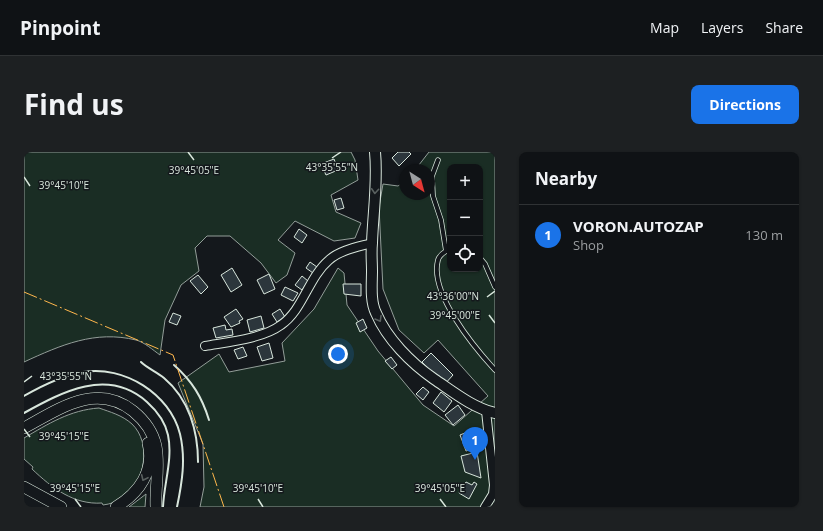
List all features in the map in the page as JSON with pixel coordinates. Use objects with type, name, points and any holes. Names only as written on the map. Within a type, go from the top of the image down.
[{"type":"main road","points":[[24,428],[79,400],[104,398],[125,405],[146,423],[156,444],[158,473],[156,507]]},
{"type":"main road","points":[[116,507],[136,492],[144,481],[150,463],[150,453],[142,428],[125,405]]},
{"type":"main road","points":[[24,488],[46,507]]},
{"type":"main road","points":[[24,488],[61,507]]},
{"type":"street","points":[[376,152],[377,168],[372,243],[373,303],[375,312],[385,330],[401,349],[428,374],[453,392],[490,412],[494,485],[493,494],[485,507]]},
{"type":"street","points":[[205,346],[268,332],[281,326],[291,317],[316,273],[330,259],[340,253],[372,243]]},
{"type":"lane","points":[[438,160],[432,176],[433,196],[447,246]]},
{"type":"lane","points":[[447,251],[438,258],[437,272],[441,287],[458,326],[495,370]]},
{"type":"lane","points":[[483,261],[486,264],[495,287]]},
{"type":"green space","points":[[24,152],[351,152],[355,160],[358,180],[331,195],[336,212],[361,223],[355,238],[334,241],[295,221],[278,240],[295,253],[287,275],[276,283],[261,263],[230,236],[207,236],[195,248],[199,271],[181,285],[165,320],[160,355],[148,346],[136,340],[121,337],[106,337],[78,341],[51,350],[24,362]]},
{"type":"green space","points":[[429,152],[495,152],[495,507],[200,507],[204,487],[203,444],[178,383],[219,354],[229,372],[285,361],[282,343],[314,309],[338,268],[344,273],[347,305],[378,351],[423,405],[454,426],[488,396],[438,340],[424,353],[399,330],[383,289],[379,207],[383,184],[399,185],[399,200],[435,200],[435,164],[420,164]]},
{"type":"green space","points":[[99,408],[112,412],[132,424],[142,441],[144,452],[141,473],[131,491],[118,501],[103,505],[102,503],[82,501],[64,494],[47,483],[24,459],[24,438],[60,418],[88,409]]},
{"type":"green space","points":[[146,494],[145,507],[129,507]]},
{"type":"building","points":[[398,152],[409,152],[411,154],[401,164],[399,164],[399,166],[392,158]]},
{"type":"building","points":[[334,159],[338,170],[326,175],[321,164]]},
{"type":"building","points":[[341,198],[344,208],[337,210],[334,200]]},
{"type":"building","points":[[299,229],[307,235],[302,243],[294,237]]},
{"type":"building","points":[[310,262],[317,267],[313,273],[306,268]]},
{"type":"building","points":[[232,268],[242,285],[231,292],[221,275]]},
{"type":"building","points":[[269,274],[275,289],[264,294],[257,280]]},
{"type":"building","points":[[198,275],[208,287],[201,294],[190,281]]},
{"type":"building","points":[[302,276],[308,281],[302,290],[295,285]]},
{"type":"building","points":[[343,284],[361,284],[361,296],[344,294]]},
{"type":"building","points":[[285,287],[298,293],[293,301],[281,295]]},
{"type":"building","points":[[236,309],[243,319],[239,321],[240,323],[231,327],[224,317]]},
{"type":"building","points":[[280,309],[285,317],[277,322],[272,314]]},
{"type":"building","points":[[173,313],[181,316],[177,325],[169,322]]},
{"type":"building","points":[[261,316],[264,328],[250,332],[247,320]]},
{"type":"building","points":[[363,319],[367,328],[360,332],[356,323]]},
{"type":"building","points":[[225,325],[226,330],[232,329],[233,335],[216,338],[213,328]]},
{"type":"building","points":[[269,343],[273,358],[262,361],[257,347]]},
{"type":"building","points":[[243,347],[247,356],[238,359],[234,350]]},
{"type":"building","points":[[431,353],[453,375],[444,385],[422,362]]},
{"type":"building","points":[[391,357],[397,365],[392,369],[385,361]]},
{"type":"building","points":[[423,387],[429,392],[423,400],[416,394]]},
{"type":"building","points":[[441,392],[452,401],[444,412],[433,403]]},
{"type":"building","points":[[458,405],[465,415],[453,425],[445,415]]},
{"type":"building","points":[[472,430],[478,447],[466,451],[460,435]]},
{"type":"building","points":[[477,452],[481,478],[465,472],[461,456]]},
{"type":"building","points":[[466,482],[472,485],[474,482],[477,484],[469,499],[459,493]]},
{"type":"wall","points":[[141,362],[173,386],[186,406],[194,427],[198,450],[198,462]]},
{"type":"wall","points":[[174,365],[196,390],[209,420]]},
{"type":"wall","points":[[24,396],[52,381],[83,372],[99,371],[114,373],[143,385],[156,395],[166,406],[175,420],[180,434],[183,462],[182,480],[177,507]]},
{"type":"wall","points":[[24,413],[69,391],[85,386],[117,386],[132,392],[147,402],[163,421],[168,435],[169,462],[163,507]]},
{"type":"power","points":[[24,292],[173,355],[224,507]]},
{"type":"place","name":"VORON.AUTOZAP","points":[[475,460]]}]
